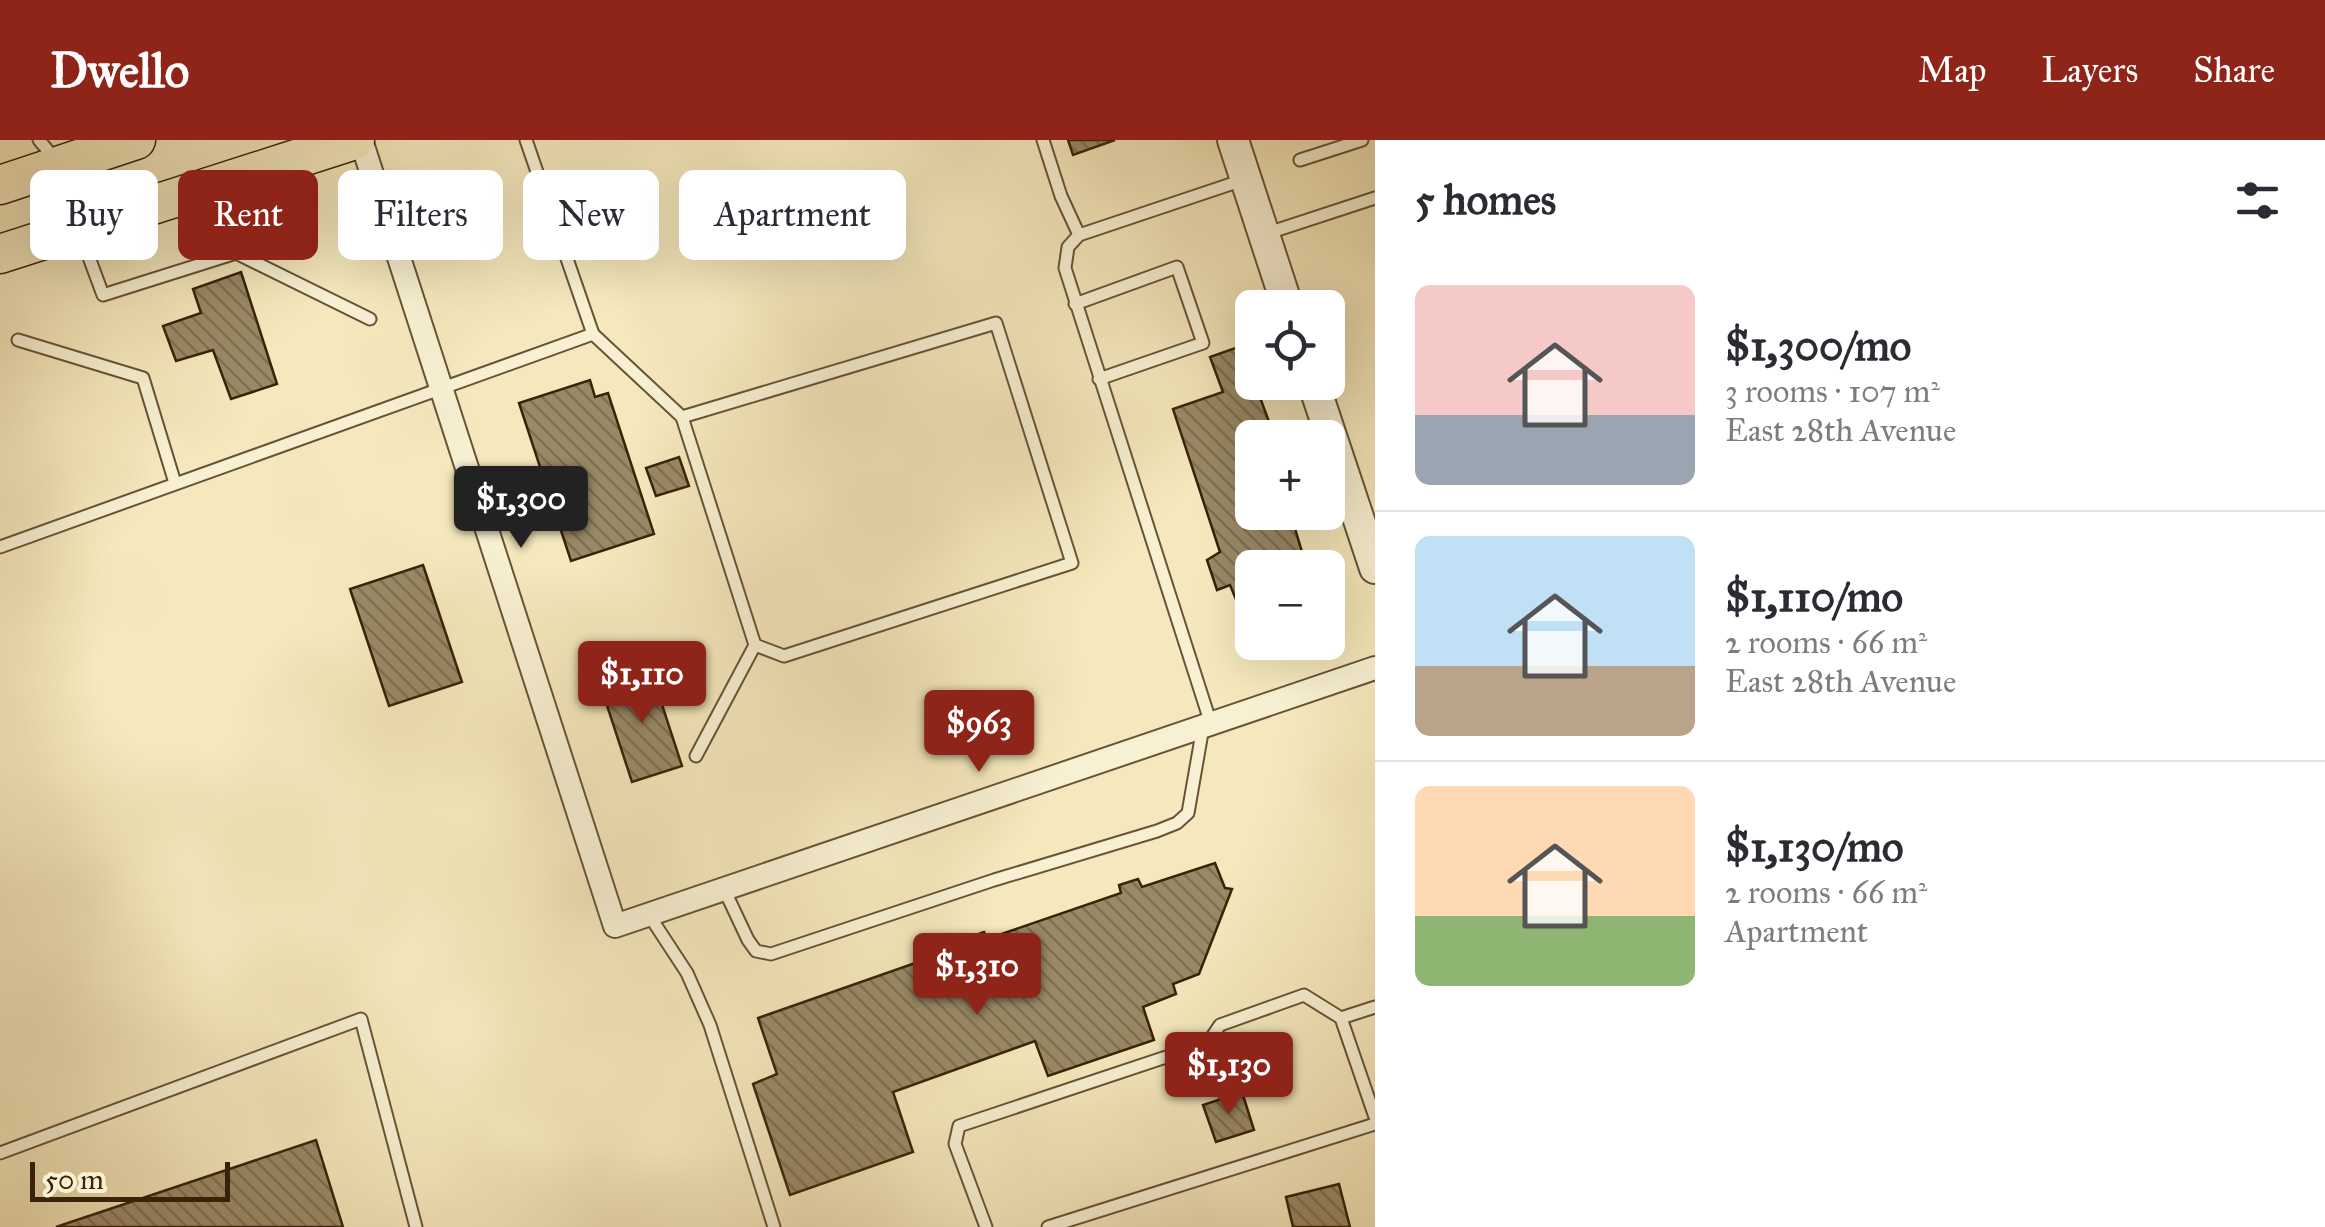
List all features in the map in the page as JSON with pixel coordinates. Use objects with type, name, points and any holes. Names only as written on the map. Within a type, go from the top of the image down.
[{"type":"main road","points":[[0,185],[50,153],[136,140]]},
{"type":"main road","points":[[158,204],[358,140]]},
{"type":"main road","points":[[0,254],[30,245]]},
{"type":"street","points":[[358,140],[615,926],[1375,668]]},
{"type":"street","points":[[1233,140],[1282,290]]},
{"type":"street","points":[[1321,400],[1369,529],[1375,568]]},
{"type":"lane","points":[[526,140],[593,334],[682,418],[755,645],[696,756]]},
{"type":"lane","points":[[1043,140],[1061,196],[1079,235]]},
{"type":"lane","points":[[1300,160],[1362,140]]},
{"type":"lane","points":[[724,890],[756,951],[771,954],[1157,830],[1177,823],[1188,813],[1207,725],[1064,268],[1068,247],[1079,235],[1246,180]]},
{"type":"lane","points":[[1264,235],[1375,198]]},
{"type":"lane","points":[[90,260],[103,295],[236,253],[370,318]]},
{"type":"lane","points":[[1075,304],[1177,267],[1203,343],[1099,379]]},
{"type":"lane","points":[[682,418],[996,323],[1072,563],[784,656],[755,645]]},
{"type":"lane","points":[[0,547],[593,334]]},
{"type":"lane","points":[[18,340],[143,378],[175,483]]},
{"type":"lane","points":[[649,915],[687,972],[710,1025],[774,1227]]},
{"type":"lane","points":[[986,1227],[955,1144],[959,1126],[1208,1043],[1220,1024],[1304,995],[1342,1018],[1375,1121],[1048,1227]]},
{"type":"lane","points":[[1342,1018],[1375,1007]]},
{"type":"lane","points":[[0,1152],[361,1020],[416,1227]]},
{"type":"building","points":[[1068,140],[1115,140],[1073,155]]},
{"type":"building","points":[[241,272],[277,384],[231,399],[213,350],[176,361],[163,326],[201,313],[193,289]]},
{"type":"building","points":[[1235,348],[1235,400],[1261,400],[1268,420],[1235,420],[1235,530],[1295,530],[1301,550],[1235,550],[1235,597],[1230,585],[1217,590],[1207,560],[1220,552],[1173,409],[1223,392],[1210,357]]},
{"type":"building","points":[[590,380],[595,397],[608,393],[654,534],[571,561],[519,403]]},
{"type":"building","points":[[679,457],[689,486],[656,496],[646,468]]},
{"type":"building","points":[[423,565],[462,682],[389,706],[350,589]]},
{"type":"building","points":[[651,671],[682,766],[632,782],[601,687]]},
{"type":"building","points":[[1215,863],[1225,888],[1232,889],[1199,974],[1173,984],[1176,994],[1143,1007],[1154,1040],[1048,1076],[1035,1041],[893,1092],[913,1152],[790,1195],[753,1084],[777,1074],[758,1018],[964,946],[962,940],[984,932],[987,939],[1121,893],[1119,885],[1138,879],[1142,887]]},
{"type":"building","points":[[1242,1092],[1254,1130],[1216,1142],[1203,1105]]},
{"type":"building","points":[[316,1140],[343,1227],[56,1227]]},
{"type":"building","points":[[1339,1184],[1350,1227],[1293,1227],[1286,1197]]}]
